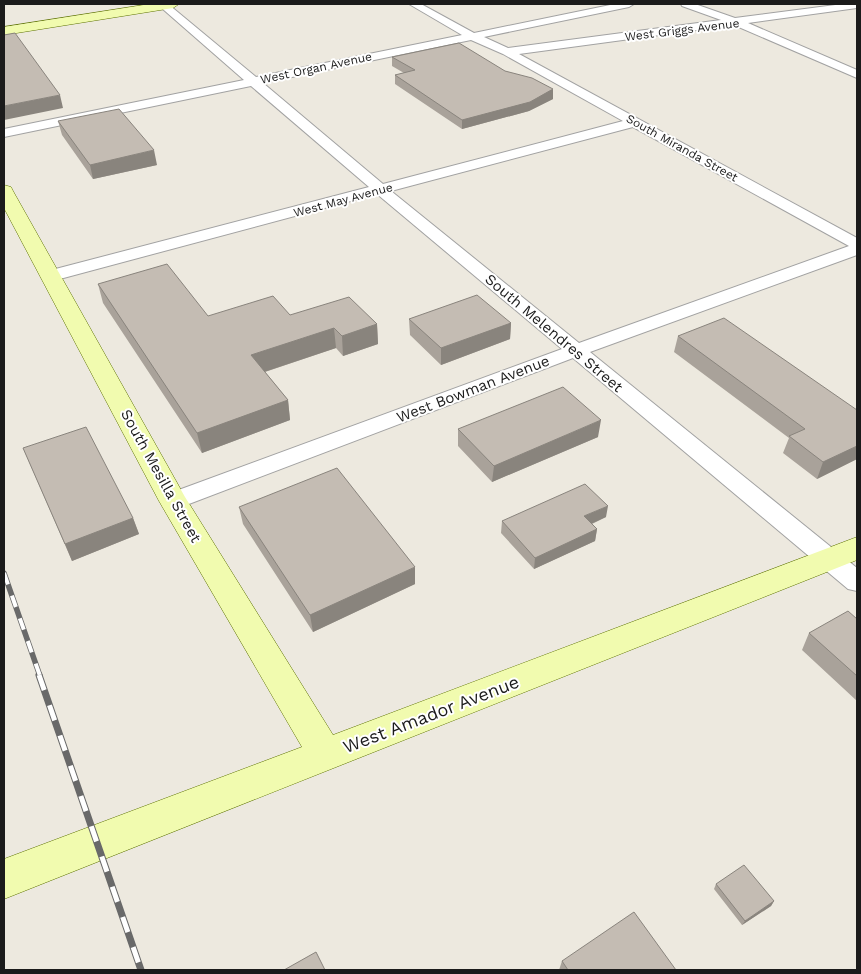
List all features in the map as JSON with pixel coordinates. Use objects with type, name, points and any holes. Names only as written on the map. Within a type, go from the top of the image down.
[{"type":"street","points":[[4,31],[166,4]]},
{"type":"street","name":"South Melendres Street","points":[[166,4],[381,190],[575,351],[843,553],[857,582]]},
{"type":"street","name":"South Miranda Street","points":[[414,4],[472,36],[507,52],[857,244]]},
{"type":"street","name":"West Organ Avenue","points":[[4,133],[629,4]]},
{"type":"street","points":[[686,4],[739,22],[857,74]]},
{"type":"street","name":"West Griggs Avenue","points":[[507,52],[857,5]]},
{"type":"street","name":"West May Avenue","points":[[50,276],[635,122]]},
{"type":"street","name":"South Mesilla Street","points":[[4,191],[174,501],[326,755]]},
{"type":"street","name":"West Bowman Avenue","points":[[174,501],[575,351],[857,249]]},
{"type":"street","name":"West Amador Avenue","points":[[4,879],[843,553]]},
{"type":"building","points":[[15,33],[60,95],[4,106],[4,35]]},
{"type":"building","points":[[459,43],[505,71],[532,78],[553,89],[530,102],[462,120],[395,75],[415,70],[392,57]]},
{"type":"building","points":[[119,109],[154,150],[90,165],[58,121]]},
{"type":"building","points":[[167,264],[208,316],[273,296],[290,315],[349,297],[377,324],[342,336],[334,328],[251,355],[288,400],[197,433],[98,284]]},
{"type":"building","points":[[477,295],[511,323],[441,348],[409,319]]},
{"type":"building","points":[[724,318],[857,410],[857,446],[823,462],[789,436],[805,429],[678,336]]},
{"type":"building","points":[[563,387],[601,420],[494,466],[458,429]]},
{"type":"building","points":[[86,427],[133,518],[65,544],[23,448]]},
{"type":"building","points":[[337,468],[415,567],[310,615],[239,507]]},
{"type":"building","points":[[585,484],[608,506],[584,516],[597,529],[535,558],[502,521]]},
{"type":"building","points":[[848,611],[857,619],[857,676],[809,633]]},
{"type":"building","points":[[744,865],[774,901],[745,921],[716,884]]},
{"type":"building","points":[[634,912],[676,970],[568,970],[562,961]]},
{"type":"building","points":[[316,952],[325,970],[284,970]]},
{"type":"railway","points":[[4,573],[40,676]]},
{"type":"railway","points":[[39,675],[141,970]]}]
